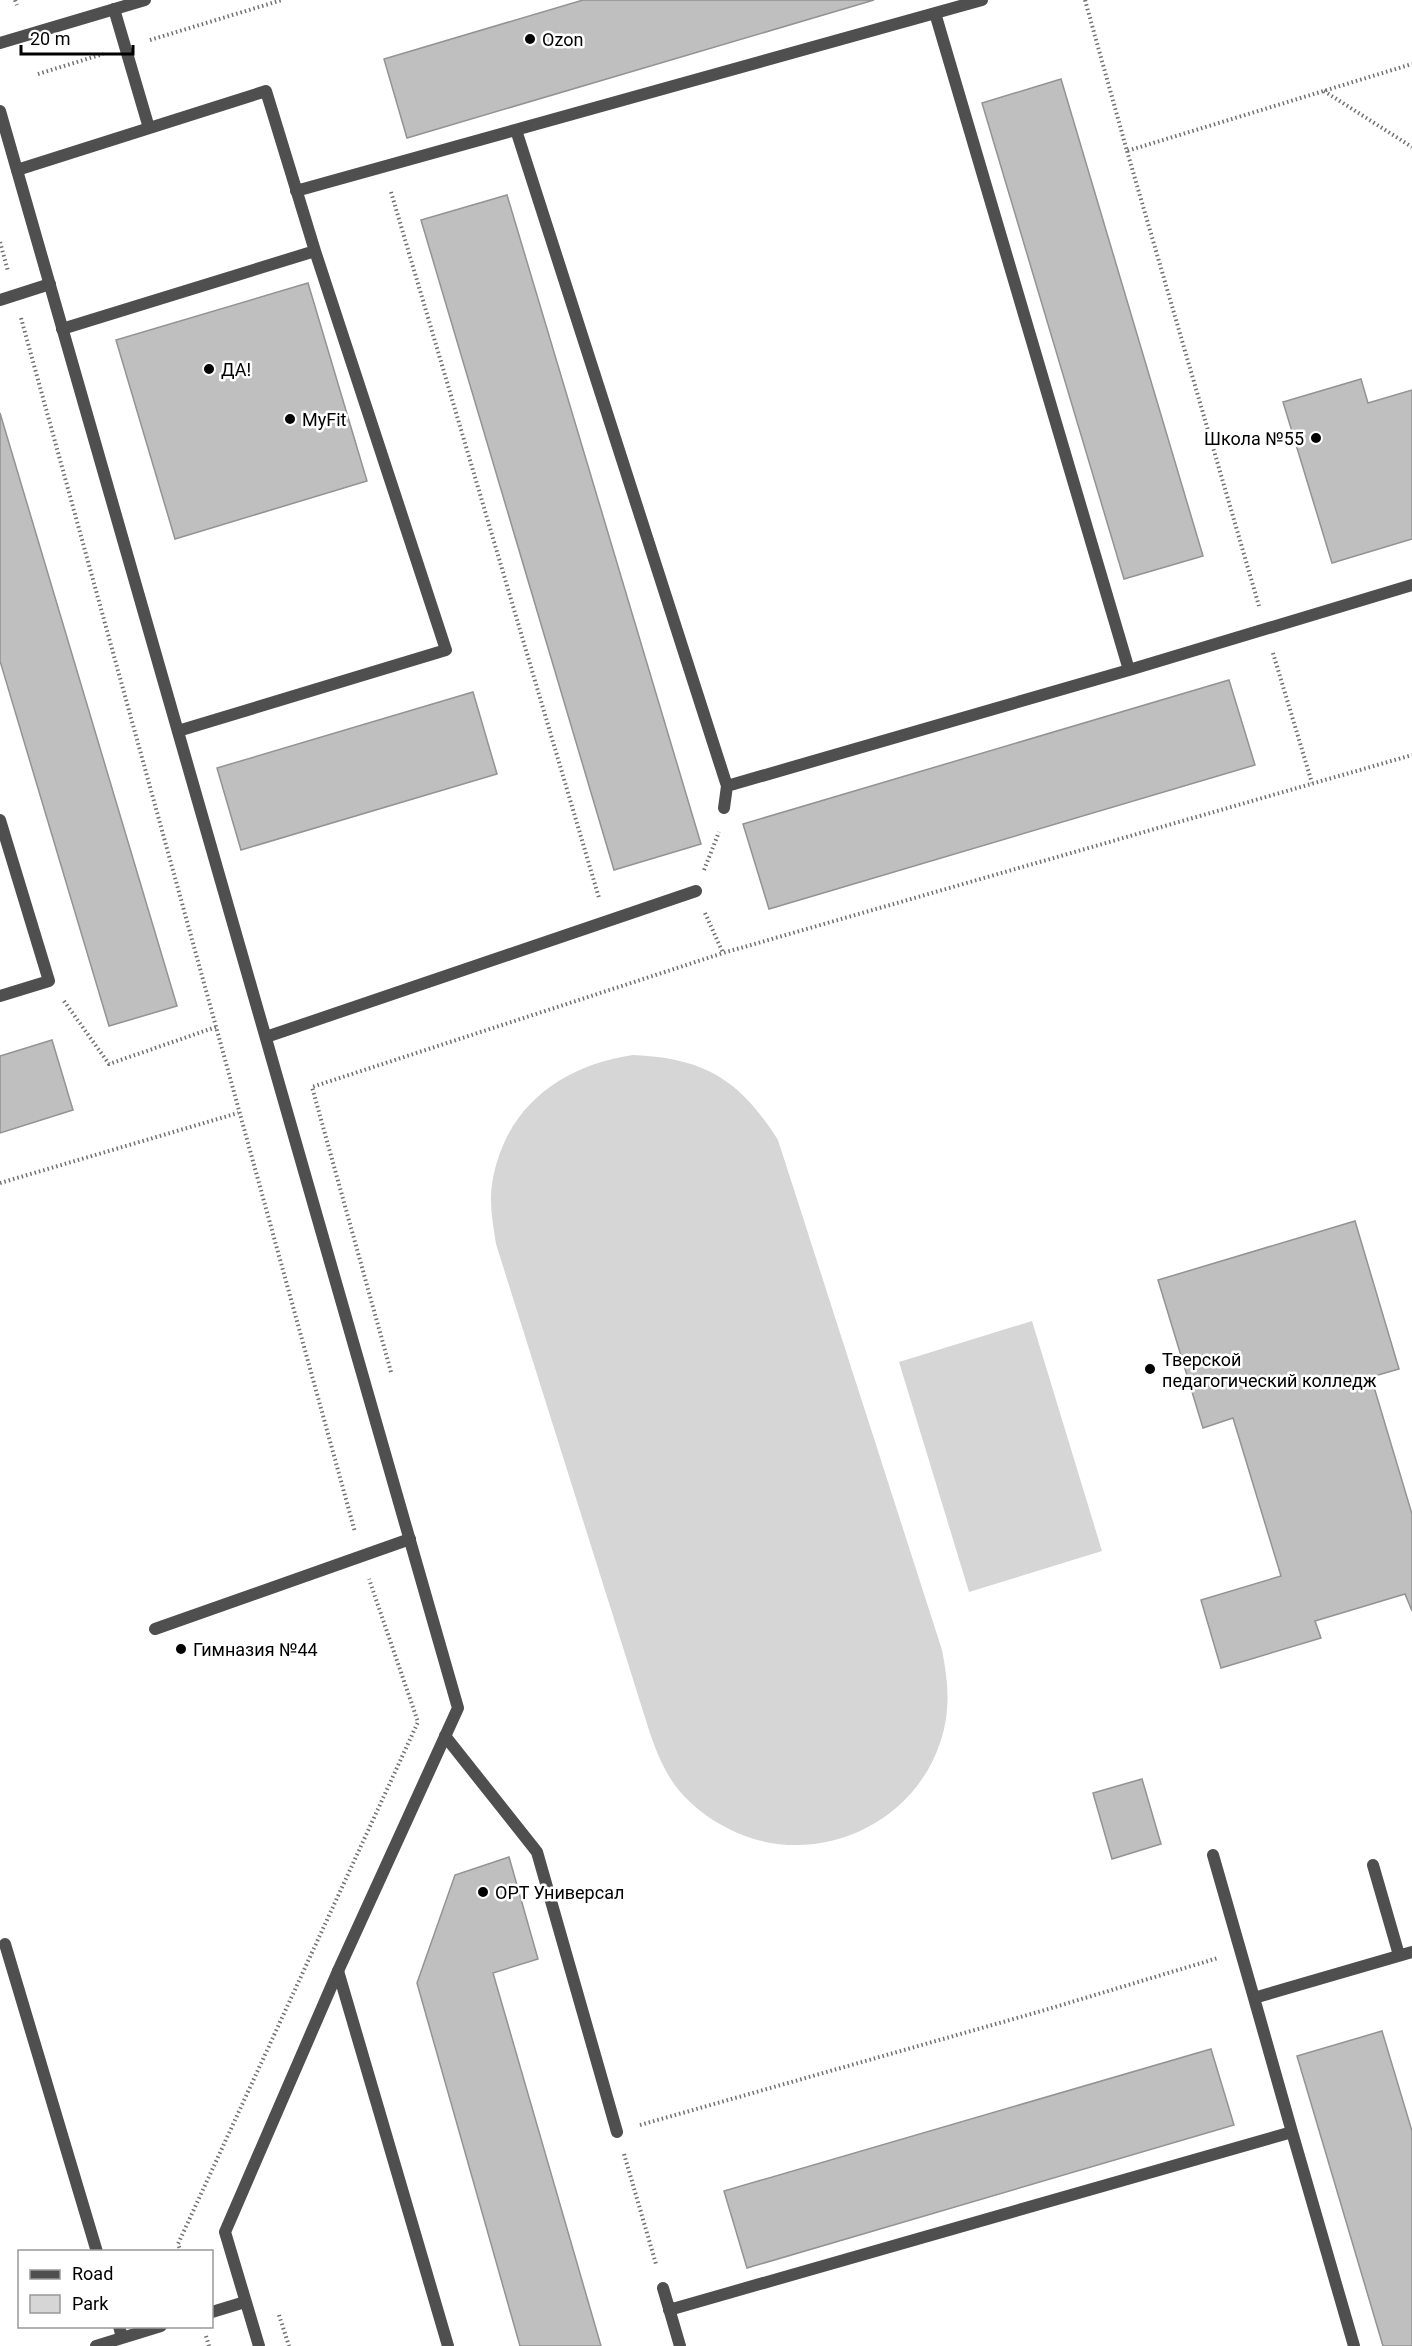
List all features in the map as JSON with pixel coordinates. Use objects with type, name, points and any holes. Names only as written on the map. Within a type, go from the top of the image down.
[{"type":"street","points":[[0,43],[145,0]]},
{"type":"street","points":[[296,191],[982,0]]},
{"type":"street","points":[[114,9],[149,128]]},
{"type":"street","points":[[935,13],[1129,670]]},
{"type":"street","points":[[17,170],[266,92],[315,251],[446,650],[178,731]]},
{"type":"street","points":[[0,111],[458,1708],[338,1971],[225,2232],[259,2346]]},
{"type":"street","points":[[516,130],[727,786],[724,808]]},
{"type":"street","points":[[62,329],[315,251]]},
{"type":"street","points":[[0,300],[50,284]]},
{"type":"street","points":[[727,786],[1129,670],[1412,585]]},
{"type":"street","points":[[0,820],[50,981],[0,996]]},
{"type":"street","points":[[266,1037],[696,891]]},
{"type":"street","points":[[155,1629],[410,1539]]},
{"type":"street","points":[[445,1736],[537,1852],[617,2132]]},
{"type":"street","points":[[1213,1855],[1354,2346]]},
{"type":"street","points":[[1373,1865],[1399,1955]]},
{"type":"street","points":[[5,1944],[96,2250]]},
{"type":"street","points":[[1254,1998],[1412,1952]]},
{"type":"street","points":[[338,1971],[448,2346]]},
{"type":"street","points":[[669,2310],[1292,2132]]},
{"type":"street","points":[[663,2288],[680,2346]]},
{"type":"street","points":[[213,2312],[245,2302]]},
{"type":"street","points":[[96,2346],[121,2332],[148,2328]]},
{"type":"path","points":[[38,74],[282,0]]},
{"type":"path","points":[[1085,0],[1312,783]]},
{"type":"path","points":[[1127,151],[1412,64]]},
{"type":"path","points":[[1324,90],[1412,147]]},
{"type":"path","points":[[383,167],[606,922]]},
{"type":"path","points":[[0,242],[238,1113],[362,1556],[418,1722],[178,2244],[180,2250]]},
{"type":"path","points":[[724,808],[720,830],[696,891],[723,952],[1412,755]]},
{"type":"path","points":[[50,981],[109,1064],[216,1028]]},
{"type":"path","points":[[0,1183],[238,1113]]},
{"type":"path","points":[[663,2288],[617,2132],[1045,2010],[1240,1951]]},
{"type":"green space","points":[[633,1055],[681,1061],[718,1076],[749,1102],[778,1140],[942,1650],[947,1684],[946,1718],[941,1740],[928,1770],[908,1796],[884,1817],[856,1833],[826,1842],[794,1845],[762,1841],[731,1830],[714,1821],[691,1803],[664,1768],[648,1727],[496,1244],[491,1206],[492,1184],[499,1157],[509,1133],[523,1113],[540,1095],[559,1081],[582,1069]]},
{"type":"green space","points":[[1032,1321],[1102,1551],[969,1592],[899,1362]]},
{"type":"building","points":[[583,0],[874,0],[407,138],[384,59]]},
{"type":"building","points":[[1061,79],[1203,556],[1124,579],[982,103]]},
{"type":"building","points":[[507,195],[701,844],[614,870],[421,220]]},
{"type":"building","points":[[308,283],[367,481],[175,539],[116,340]]},
{"type":"building","points":[[1361,379],[1368,403],[1412,390],[1412,539],[1332,563],[1283,402]]},
{"type":"building","points":[[0,413],[177,1006],[109,1026],[0,661]]},
{"type":"building","points":[[1229,680],[1255,765],[769,909],[743,824]]},
{"type":"building","points":[[473,692],[497,774],[241,850],[217,768]]},
{"type":"building","points":[[52,1040],[73,1110],[0,1133],[0,1056]]},
{"type":"building","points":[[1355,1221],[1399,1369],[1371,1377],[1412,1514],[1412,1611],[1405,1594],[1315,1621],[1321,1638],[1221,1668],[1201,1600],[1281,1576],[1233,1418],[1203,1428],[1158,1280]]},
{"type":"building","points":[[1142,1779],[1161,1844],[1112,1859],[1093,1793]]},
{"type":"building","points":[[509,1857],[538,1959],[493,1973],[601,2346],[520,2346],[417,1983],[455,1875]]},
{"type":"building","points":[[1382,2031],[1412,2131],[1412,2346],[1383,2346],[1297,2056]]},
{"type":"building","points":[[1211,2049],[1234,2125],[747,2268],[724,2191]]},
{"type":"place","name":"Ozon","points":[[530,39]]},
{"type":"place","name":"ДА!","points":[[209,369]]},
{"type":"place","name":"MyFit","points":[[290,419]]},
{"type":"place","name":"Школа №55","points":[[1316,438]]},
{"type":"place","name":"Тверской педагогический колледж","points":[[1150,1369]]},
{"type":"place","name":"Гимназия №44","points":[[181,1649]]},
{"type":"place","name":"ОРТ Универсал","points":[[483,1892]]}]
